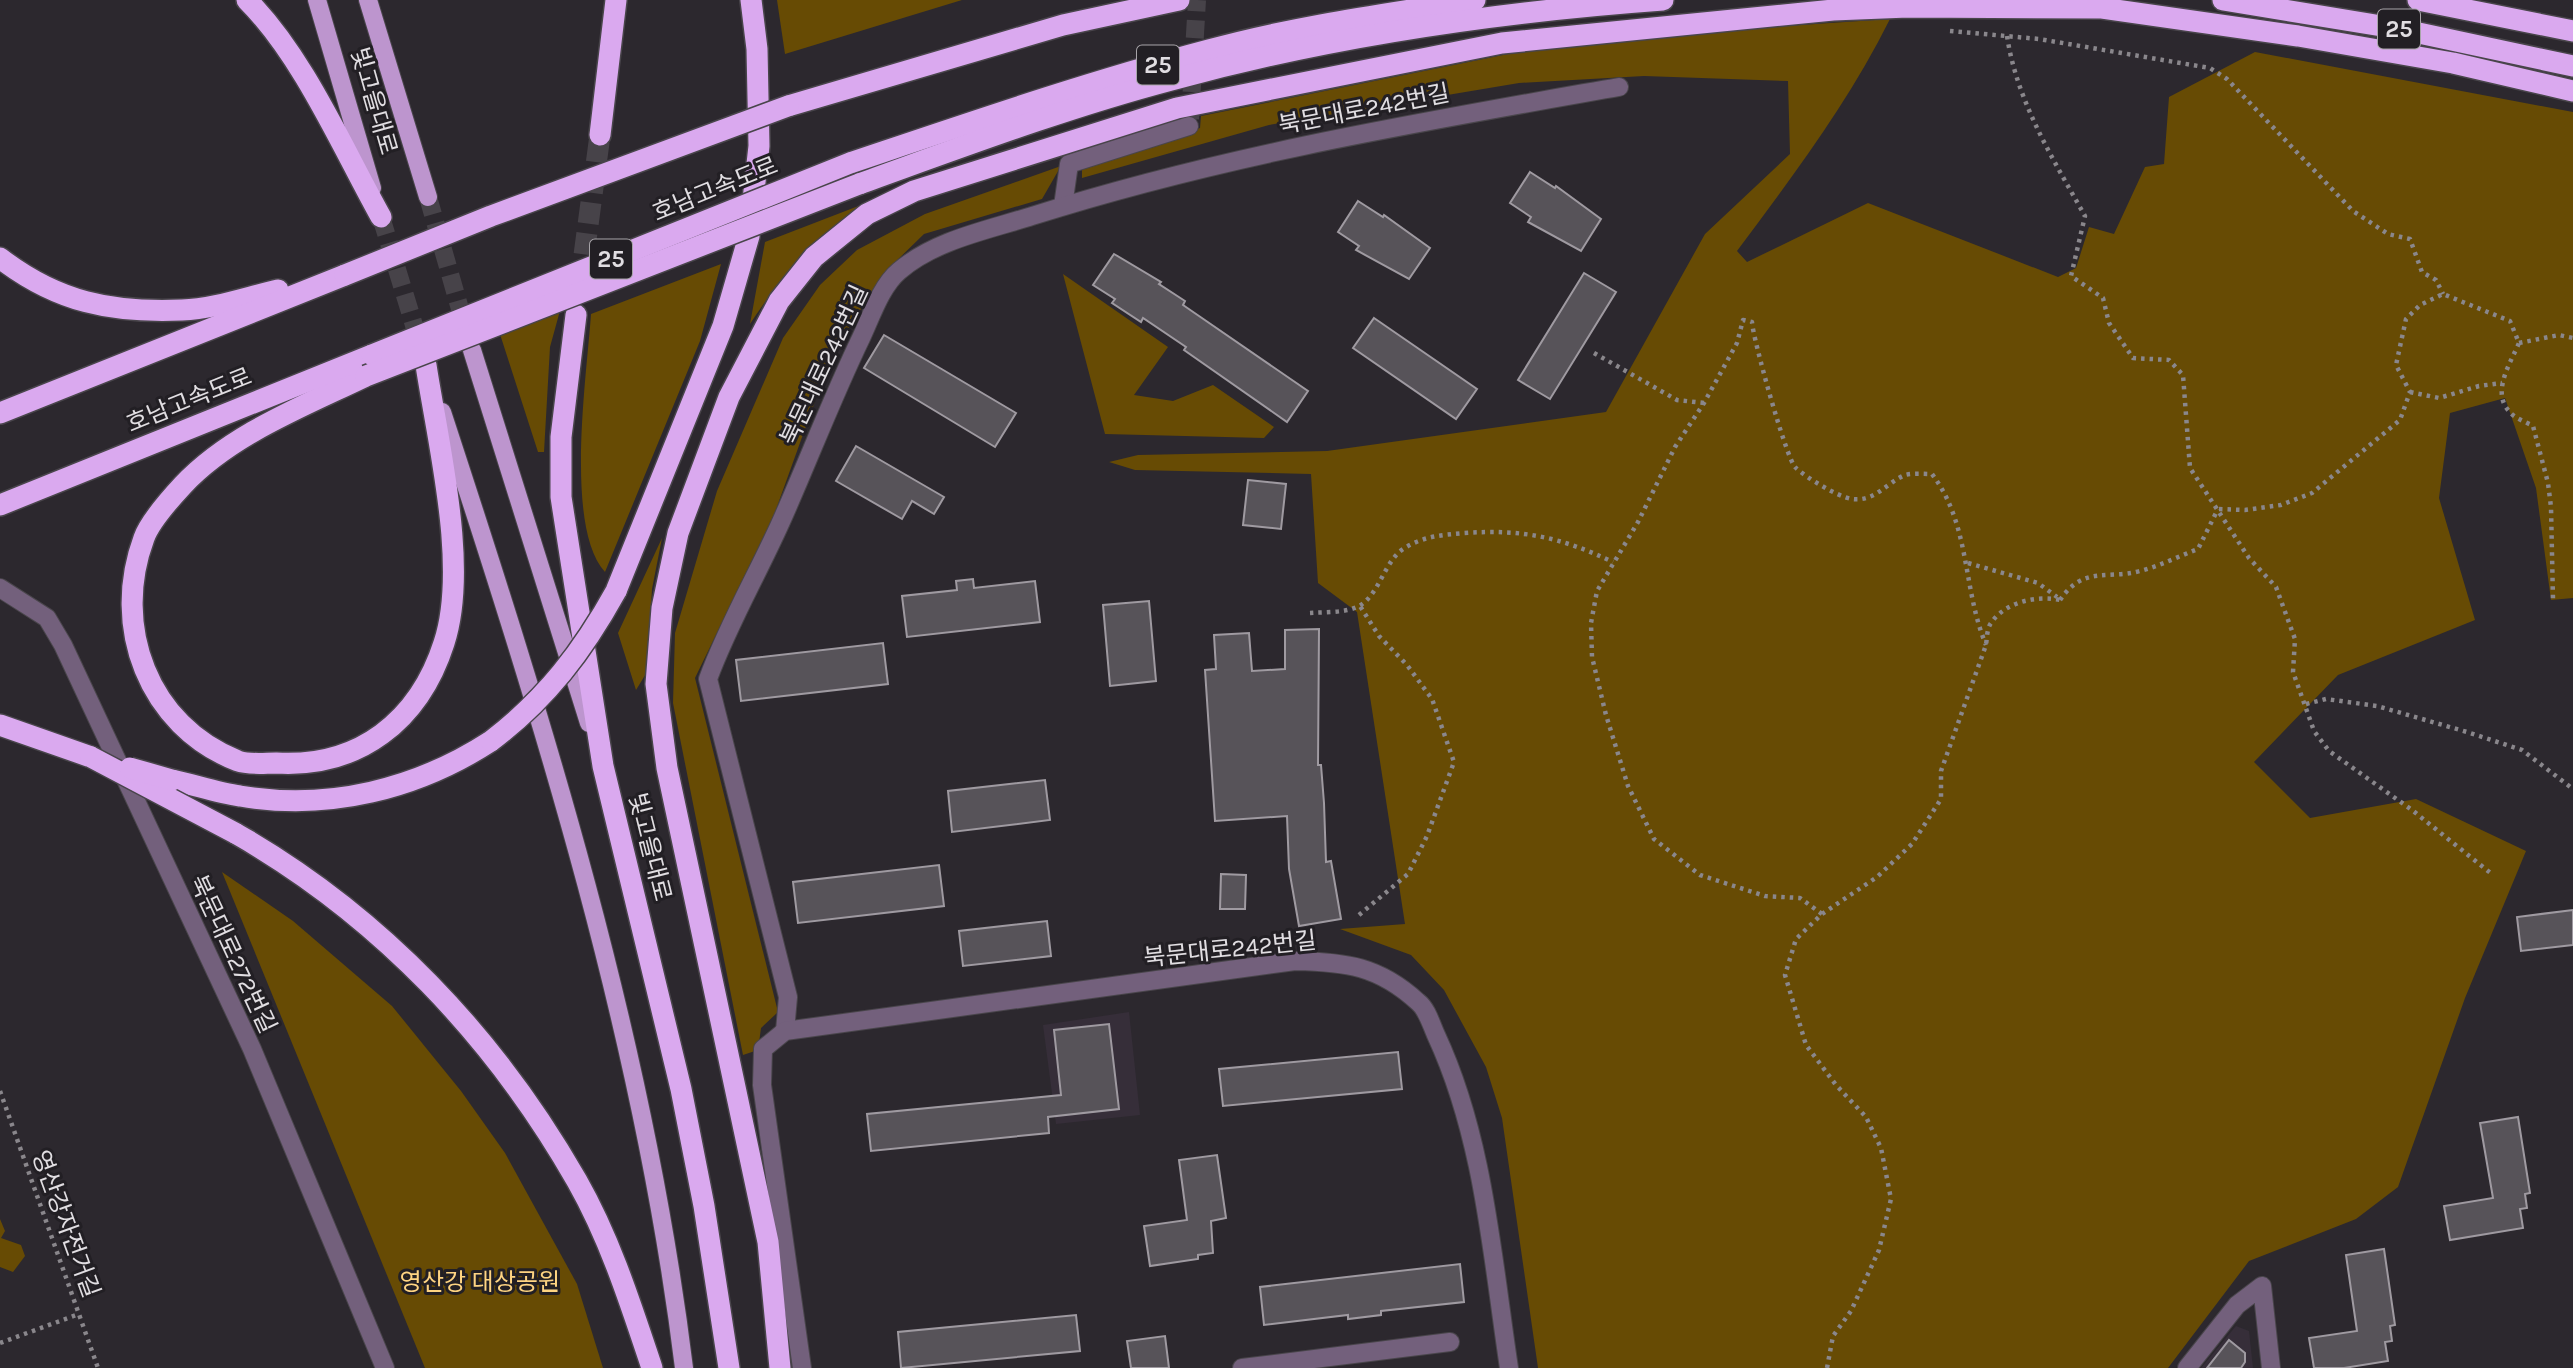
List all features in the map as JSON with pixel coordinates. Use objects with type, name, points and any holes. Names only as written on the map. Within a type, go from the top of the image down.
[{"type":"highway","points":[[247,0],[268,21],[294,57],[381,217]]},
{"type":"highway","points":[[600,135],[615,0]]},
{"type":"highway","points":[[0,726],[91,757],[172,780],[240,796],[304,802],[354,797],[412,781],[458,762],[525,715],[559,679],[598,623],[616,591],[723,326],[749,236],[759,146],[757,49],[751,0]]},
{"type":"highway","name":"호남고속도로","points":[[0,413],[491,216],[788,106],[1063,25],[1179,0]]},
{"type":"highway","name":"호남고속도로","points":[[0,505],[369,365],[850,163],[1020,105],[1211,49],[1338,22],[1475,0]]},
{"type":"highway","points":[[426,365],[449,518],[454,580],[445,641],[425,690],[391,729],[346,755],[295,764],[240,762],[192,735],[153,691],[133,639],[131,587],[145,536],[183,485],[226,449],[369,365],[1024,125],[1170,80],[1284,52],[1418,27],[1523,12],[1662,0]]},
{"type":"highway","points":[[2032,0],[2311,38],[2453,63],[2573,91]]},
{"type":"highway","name":"25","points":[[2223,0],[2400,29],[2573,66]]},
{"type":"highway","name":"25","points":[[2418,0],[2573,31]]},
{"type":"highway","points":[[780,1368],[768,1242],[667,768],[656,684],[662,608],[678,533],[729,397],[779,301],[814,257],[867,214],[914,191],[1177,107],[1345,72],[1502,43],[1833,10],[1908,7],[2102,8]]},
{"type":"highway","points":[[0,258],[46,289],[77,301],[157,309],[184,310],[345,275]]},
{"type":"highway","points":[[576,315],[561,437],[561,497],[603,766]]},
{"type":"highway","points":[[91,757],[289,863],[354,911],[415,967],[473,1030],[524,1098],[578,1182],[624,1285],[652,1368]]},
{"type":"highway","name":"빛고을대로","points":[[603,766],[681,1089],[706,1219],[729,1368]]},
{"type":"main road","name":"빛고을대로","points":[[317,0],[381,217]]},
{"type":"main road","name":"빛고을대로","points":[[368,0],[428,197]]},
{"type":"main road","name":"빛고을대로","points":[[472,350],[603,766]]},
{"type":"main road","points":[[426,365],[517,640],[582,872],[639,1105],[662,1224],[684,1368]]},
{"type":"street","name":"북문대로242번길","points":[[1509,1368],[1473,1139],[1458,1090],[1421,1004],[1387,978],[1343,962],[1295,961],[785,1031],[788,997],[708,679],[723,639],[783,517],[835,392],[876,306],[897,272],[931,249],[1063,206],[1227,162],[1370,131],[1619,87]]},
{"type":"street","points":[[1063,206],[1069,164],[1189,126]]},
{"type":"street","name":"북문대로272번길","points":[[0,587],[47,618],[63,645],[251,1049],[385,1368]]},
{"type":"street","points":[[785,1031],[763,1049],[762,1085],[802,1368]]},
{"type":"street","points":[[2187,1368],[2237,1305],[2262,1286],[2271,1368]]},
{"type":"street","points":[[1242,1368],[1450,1342]]},
{"type":"path","points":[[1941,30],[2007,36],[2210,68],[2227,79],[2353,211],[2388,234],[2410,239],[2422,272],[2436,280],[2443,294],[2511,321],[2519,343],[2502,383],[2502,398],[2509,411],[2533,426],[2548,483],[2553,600]]},
{"type":"path","points":[[2007,36],[2011,60],[2034,123],[2085,216],[2071,276],[2103,298],[2109,323],[2133,358],[2169,360],[2183,375],[2190,468],[2201,489],[2218,509],[2249,558],[2276,587],[2295,639],[2293,672],[2314,731],[2329,751],[2412,810],[2493,875]]},
{"type":"path","points":[[2218,509],[2245,510],[2281,505],[2312,493],[2400,419],[2410,392],[2396,365],[2406,319],[2420,305],[2443,294]]},
{"type":"path","points":[[1822,914],[1800,898],[1765,896],[1700,875],[1654,839],[1628,786],[1605,715],[1592,657],[1591,623],[1597,591],[1638,522],[1675,447],[1704,403],[1737,342],[1743,320],[1752,322],[1753,338],[1776,408],[1783,443],[1795,466],[1828,489],[1852,499],[1877,495],[1906,475],[1932,474],[1947,494],[1968,563],[1970,597],[1986,645]]},
{"type":"path","points":[[2519,343],[2559,335],[2573,338]]},
{"type":"path","points":[[1594,354],[1677,400],[1704,403]]},
{"type":"path","points":[[2410,392],[2439,398],[2479,386],[2502,383]]},
{"type":"path","points":[[2060,600],[2070,587],[2087,577],[2139,572],[2198,549],[2218,509]]},
{"type":"path","points":[[1310,613],[1343,611],[1360,606],[1385,568],[1402,550],[1434,534],[1492,531],[1539,534],[1573,543],[1613,562]]},
{"type":"path","points":[[1968,563],[2038,583],[2060,600]]},
{"type":"path","points":[[1827,1368],[1833,1336],[1851,1311],[1879,1250],[1891,1199],[1881,1148],[1866,1117],[1836,1085],[1805,1045],[1785,975],[1796,939],[1822,914],[1877,877],[1912,844],[1941,799],[1941,771],[1986,645],[1990,624],[2009,608],[2038,598],[2060,600]]},
{"type":"path","points":[[1359,915],[1408,873],[1427,836],[1454,762],[1432,699],[1408,665],[1379,636],[1360,606]]},
{"type":"path","points":[[2306,704],[2326,699],[2377,706],[2522,750],[2573,789]]},
{"type":"path","name":"영산강자전거길","points":[[0,1091],[98,1368]]},
{"type":"path","points":[[0,1343],[79,1314]]},
{"type":"shaded area","points":[[1129,1012],[1140,1115],[1056,1124],[1043,1025]]},
{"type":"shaded area","points":[[2236,1326],[2249,1331],[2253,1368],[2201,1368]]},
{"type":"green space","points":[[777,0],[962,0],[785,54]]},
{"type":"green space","points":[[1890,19],[1838,110],[1737,251],[1747,262],[1868,203],[2058,277],[2076,268],[2089,227],[2114,234],[2145,167],[2164,164],[2169,97],[2255,52],[2573,112],[2573,598],[2551,600],[2536,488],[2505,398],[2450,413],[2439,498],[2475,620],[2338,675],[2254,762],[2310,818],[2416,799],[2526,851],[2465,998],[2398,1187],[2356,1219],[2249,1261],[2168,1368],[1538,1368],[1502,1118],[1486,1067],[1444,990],[1411,955],[1340,929],[1405,924],[1357,612],[1318,583],[1311,474],[1135,470],[1109,462],[1138,455],[1327,451],[1606,412],[1705,234],[1790,154],[1788,81],[1644,76],[1519,83],[1269,125],[1082,178],[1082,166],[1200,128],[1201,116],[1508,54],[1620,37]]},
{"type":"green space","points":[[1061,166],[1042,199],[924,234],[884,273],[832,354],[774,515],[695,678],[778,1012],[761,1028],[758,1050],[743,1055],[673,703],[675,633],[717,491],[783,338],[820,285],[857,250],[925,214]]},
{"type":"green space","points":[[861,205],[801,260],[750,324],[765,242]]},
{"type":"green space","points":[[721,264],[700,341],[605,572],[592,550],[581,487],[583,411],[591,314]]},
{"type":"green space","points":[[1063,274],[1168,347],[1134,395],[1173,401],[1213,385],[1274,427],[1264,438],[1105,434]]},
{"type":"green space","points":[[561,307],[550,347],[544,452],[538,452],[499,331]]},
{"type":"green space","points":[[662,538],[652,589],[647,672],[636,690],[618,633]]},
{"type":"green space","name":"영산강 대상공원","points":[[222,872],[293,921],[392,1006],[461,1091],[505,1153],[577,1284],[603,1368],[425,1368]]},
{"type":"green space","points":[[0,1219],[5,1231],[1,1238],[21,1245],[25,1256],[13,1272],[0,1267]]},
{"type":"building","points":[[1530,172],[1555,188],[1556,186],[1601,219],[1581,251],[1528,222],[1531,217],[1510,203]]},
{"type":"building","points":[[1358,201],[1383,217],[1384,215],[1430,248],[1409,279],[1356,250],[1359,246],[1338,232]]},
{"type":"building","points":[[1114,254],[1161,282],[1159,284],[1185,301],[1183,305],[1308,391],[1287,422],[1184,350],[1186,347],[1143,318],[1141,322],[1112,303],[1115,299],[1093,285]]},
{"type":"building","points":[[1584,273],[1616,292],[1550,399],[1518,380]]},
{"type":"building","points":[[1374,318],[1477,389],[1456,419],[1353,348]]},
{"type":"building","points":[[884,335],[1016,413],[995,447],[864,368]]},
{"type":"building","points":[[856,446],[944,497],[934,514],[912,501],[902,519],[836,481]]},
{"type":"building","points":[[1248,480],[1286,484],[1281,529],[1243,525]]},
{"type":"building","points":[[973,579],[974,588],[1035,581],[1040,622],[907,637],[902,596],[957,590],[956,581]]},
{"type":"building","points":[[1149,601],[1156,681],[1110,686],[1103,605]]},
{"type":"building","points":[[1319,629],[1318,765],[1321,765],[1326,862],[1331,861],[1341,919],[1299,926],[1289,869],[1287,816],[1215,821],[1205,670],[1216,669],[1214,635],[1249,633],[1252,671],[1285,669],[1285,630]]},
{"type":"building","points":[[883,643],[888,684],[741,701],[736,660]]},
{"type":"building","points":[[1045,780],[1050,820],[952,832],[948,791]]},
{"type":"building","points":[[939,865],[944,906],[798,923],[793,882]]},
{"type":"building","points":[[1221,874],[1246,875],[1245,909],[1220,909]]},
{"type":"building","points":[[2573,910],[2573,945],[2521,951],[2517,917]]},
{"type":"building","points":[[1047,921],[1051,956],[963,966],[959,931]]},
{"type":"building","points":[[1109,1024],[1119,1109],[1048,1117],[1049,1133],[871,1151],[867,1114],[1061,1095],[1054,1030]]},
{"type":"building","points":[[1398,1052],[1402,1089],[1223,1106],[1219,1069]]},
{"type":"building","points":[[2518,1117],[2530,1193],[2525,1194],[2527,1208],[2520,1209],[2523,1228],[2450,1240],[2444,1206],[2493,1198],[2480,1123]]},
{"type":"building","points":[[1217,1155],[1226,1218],[1211,1221],[1213,1253],[1198,1255],[1198,1259],[1150,1266],[1144,1226],[1187,1220],[1179,1160]]},
{"type":"building","points":[[2384,1249],[2395,1325],[2390,1326],[2392,1341],[2385,1342],[2388,1361],[2344,1368],[2314,1368],[2309,1338],[2357,1331],[2346,1255]]},
{"type":"building","points":[[1460,1264],[1464,1302],[1381,1311],[1381,1315],[1348,1319],[1348,1315],[1264,1325],[1260,1287]]},
{"type":"building","points":[[1076,1315],[1080,1351],[901,1368],[898,1332]]},
{"type":"building","points":[[1165,1336],[1169,1368],[1131,1368],[1127,1341]]},
{"type":"building","points":[[2229,1340],[2245,1353],[2245,1362],[2241,1368],[2207,1368]]},
{"type":"tunnel","points":[[1190,119],[1197,0]]},
{"type":"tunnel","points":[[580,285],[600,135]]},
{"type":"tunnel","points":[[428,197],[466,330]]},
{"type":"tunnel","points":[[381,217],[421,348]]}]
